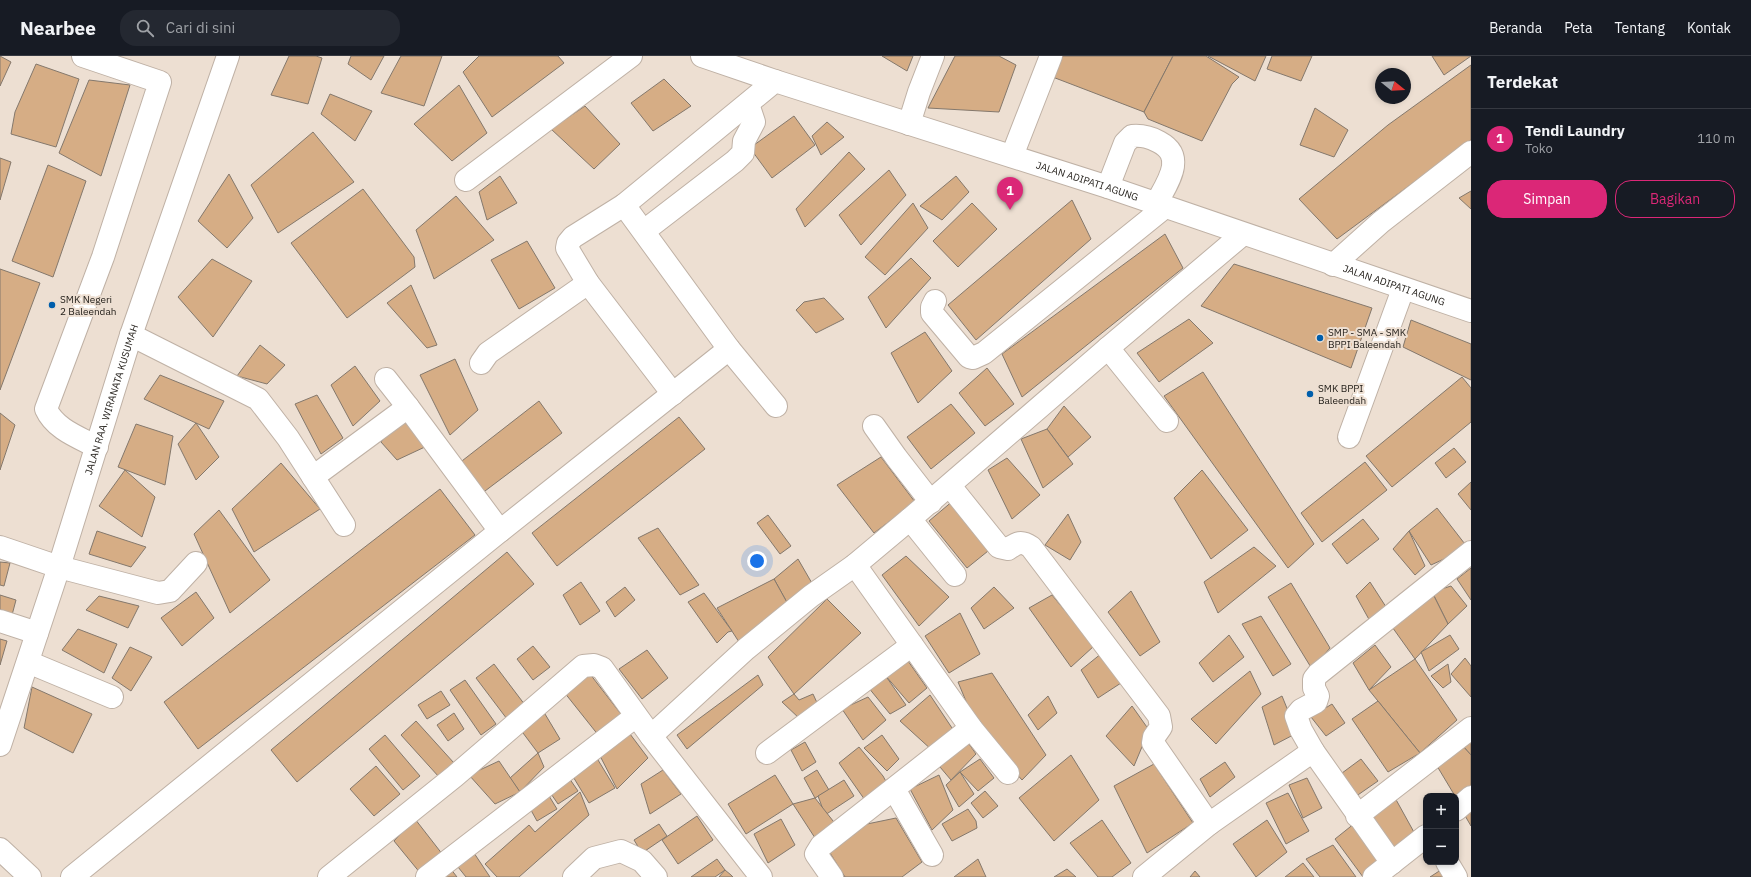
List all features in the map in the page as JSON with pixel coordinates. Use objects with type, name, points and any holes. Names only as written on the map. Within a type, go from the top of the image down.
[{"type":"street","points":[[83,56],[160,82],[104,257],[46,409],[50,418],[64,430],[97,447]]},
{"type":"street","name":"JALAN RAA. WIRANATA KUSUMAH","points":[[0,745],[59,567],[132,336],[228,56]]},
{"type":"street","points":[[466,180],[630,56]]},
{"type":"street","name":"JALAN ADIPATI AGUNG","points":[[702,56],[731,61],[775,81],[1108,187],[1471,312]]},
{"type":"street","points":[[909,124],[919,92],[933,56]]},
{"type":"street","points":[[1012,156],[1051,56]]},
{"type":"street","points":[[673,394],[588,283],[567,248],[568,243],[573,237],[624,205],[775,81]]},
{"type":"street","points":[[644,232],[735,161],[743,153],[744,141],[754,122],[748,104]]},
{"type":"street","points":[[934,304],[932,313],[969,357],[984,353],[1161,205],[1171,174],[1174,158],[1169,148],[1143,135],[1132,136],[1125,143],[1108,187]]},
{"type":"street","points":[[1333,265],[1381,222],[1471,152]]},
{"type":"street","points":[[624,205],[729,349],[776,406]]},
{"type":"street","points":[[651,736],[746,648],[811,596],[855,565],[931,502],[1108,348],[1243,234]]},
{"type":"street","points":[[481,363],[488,353],[588,283]]},
{"type":"street","points":[[1349,437],[1403,289]]},
{"type":"street","points":[[132,336],[258,399],[288,438],[344,525]]},
{"type":"street","points":[[1108,348],[1167,421]]},
{"type":"street","points":[[72,877],[500,531],[729,349]]},
{"type":"street","points":[[386,379],[500,531]]},
{"type":"street","points":[[313,478],[408,407]]},
{"type":"street","points":[[874,426],[931,502]]},
{"type":"street","points":[[950,486],[999,547],[1008,549],[1018,542],[1022,542],[1031,547],[1136,684],[1160,716],[1161,727],[1154,737],[1153,743],[1209,824]]},
{"type":"street","points":[[910,519],[955,575]]},
{"type":"street","points":[[0,547],[59,567],[158,593],[170,591],[196,563]]},
{"type":"street","points":[[1392,863],[1357,816],[1313,752],[1301,730],[1296,716],[1301,710],[1316,702],[1318,696],[1314,688],[1314,679],[1318,674],[1471,552]]},
{"type":"street","points":[[855,565],[971,728],[1008,773]]},
{"type":"street","points":[[0,621],[37,633]]},
{"type":"street","points":[[767,752],[912,645]]},
{"type":"street","points":[[28,662],[112,696]]},
{"type":"street","points":[[328,877],[455,776],[583,666],[594,665],[602,668],[651,736],[761,877]]},
{"type":"street","points":[[427,877],[636,716]]},
{"type":"street","points":[[832,877],[816,854],[817,850],[971,728]]},
{"type":"street","points":[[1357,816],[1471,728]]},
{"type":"street","points":[[1144,877],[1209,824],[1313,752]]},
{"type":"street","points":[[894,789],[932,855]]},
{"type":"street","points":[[1459,807],[1471,797]]},
{"type":"street","points":[[1374,877],[1423,838]]},
{"type":"street","points":[[0,849],[30,877]]},
{"type":"street","points":[[574,877],[594,858],[621,851],[642,862],[656,877]]},
{"type":"street","points":[[1449,865],[1456,877]]},
{"type":"building","points":[[0,56],[11,62],[0,86]]},
{"type":"building","points":[[289,56],[316,56],[322,58],[308,104],[271,95]]},
{"type":"building","points":[[351,56],[384,56],[371,80],[348,64]]},
{"type":"building","points":[[401,56],[442,56],[424,106],[381,93]]},
{"type":"building","points":[[479,56],[558,56],[564,63],[492,117],[463,72]]},
{"type":"building","points":[[882,56],[913,56],[907,71]]},
{"type":"building","points":[[955,56],[999,56],[1016,65],[999,112],[928,108]]},
{"type":"building","points":[[1059,56],[1173,56],[1144,112],[1050,76]]},
{"type":"building","points":[[1173,56],[1206,56],[1239,77],[1232,84],[1202,141],[1148,119],[1144,112]]},
{"type":"building","points":[[1208,56],[1266,56],[1255,81]]},
{"type":"building","points":[[1272,56],[1312,56],[1301,81],[1267,69]]},
{"type":"building","points":[[1432,56],[1471,56],[1444,75]]},
{"type":"building","points":[[36,64],[79,79],[56,147],[11,134],[15,112]]},
{"type":"building","points":[[1471,65],[1471,140],[1337,239],[1299,199],[1388,125]]},
{"type":"building","points":[[664,79],[691,106],[653,131],[631,103]]},
{"type":"building","points":[[89,80],[130,85],[101,176],[59,153]]},
{"type":"building","points":[[459,85],[487,133],[452,161],[414,124]]},
{"type":"building","points":[[330,94],[372,111],[355,141],[321,114]]},
{"type":"building","points":[[585,106],[620,144],[594,169],[551,129]]},
{"type":"building","points":[[1315,108],[1348,130],[1334,157],[1300,145]]},
{"type":"building","points":[[794,116],[815,145],[772,178],[750,148]]},
{"type":"building","points":[[827,122],[844,137],[821,155],[812,136]]},
{"type":"building","points":[[313,132],[354,182],[278,233],[251,185]]},
{"type":"building","points":[[849,152],[865,169],[805,227],[796,209]]},
{"type":"building","points":[[0,158],[11,162],[0,200]]},
{"type":"building","points":[[48,165],[86,181],[53,277],[12,261]]},
{"type":"building","points":[[889,170],[906,195],[861,245],[839,215]]},
{"type":"building","points":[[229,174],[253,218],[227,248],[198,221]]},
{"type":"building","points":[[500,176],[517,203],[487,220],[479,192]]},
{"type":"building","points":[[956,176],[969,192],[942,220],[920,206]]},
{"type":"building","points":[[363,189],[414,257],[415,267],[347,318],[291,243]]},
{"type":"building","points":[[1471,191],[1471,209],[1459,198]]},
{"type":"building","points":[[456,196],[494,240],[434,279],[416,230]]},
{"type":"building","points":[[1072,200],[1091,239],[976,340],[948,305]]},
{"type":"building","points":[[913,203],[928,228],[885,275],[865,257]]},
{"type":"building","points":[[972,203],[997,229],[958,267],[933,241]]},
{"type":"building","points":[[1165,234],[1183,268],[1022,397],[1002,354]]},
{"type":"building","points":[[527,241],[555,288],[519,309],[491,260]]},
{"type":"building","points":[[911,258],[931,278],[886,328],[868,297]]},
{"type":"building","points":[[212,259],[252,281],[213,337],[178,297]]},
{"type":"building","name":"SMP - SMA - SMK BPPI Baleendah","points":[[1234,264],[1372,308],[1351,368],[1201,306]]},
{"type":"building","points":[[0,269],[40,283],[0,390]]},
{"type":"building","points":[[411,285],[437,345],[427,348],[387,303]]},
{"type":"building","points":[[824,298],[844,319],[816,333],[796,310],[804,302]]},
{"type":"building","points":[[1189,319],[1213,343],[1159,382],[1137,353]]},
{"type":"building","points":[[1411,320],[1471,344],[1471,380],[1403,347]]},
{"type":"building","points":[[925,332],[952,371],[918,403],[891,353]]},
{"type":"building","points":[[260,345],[285,365],[267,384],[237,376]]},
{"type":"building","points":[[455,359],[478,410],[450,435],[420,375]]},
{"type":"building","points":[[355,366],[380,401],[353,426],[331,385]]},
{"type":"building","points":[[987,368],[1014,404],[985,426],[959,393]]},
{"type":"building","points":[[1203,372],[1314,544],[1288,568],[1164,396]]},
{"type":"building","points":[[160,375],[224,401],[209,429],[144,399]]},
{"type":"building","points":[[1462,377],[1471,388],[1471,422],[1392,487],[1366,456]]},
{"type":"building","points":[[317,395],[343,438],[321,454],[295,404]]},
{"type":"building","points":[[539,401],[562,433],[481,494],[458,464]]},
{"type":"building","points":[[951,404],[975,433],[931,469],[907,437]]},
{"type":"building","points":[[1064,406],[1091,437],[1068,457],[1047,429]]},
{"type":"building","points":[[0,413],[15,425],[0,470]]},
{"type":"building","points":[[679,417],[705,449],[557,566],[532,533]]},
{"type":"building","points":[[403,418],[427,446],[397,460],[381,442]]},
{"type":"building","points":[[196,423],[219,457],[196,480],[178,444]]},
{"type":"building","points":[[136,424],[173,436],[165,485],[118,467]]},
{"type":"building","points":[[1047,429],[1073,464],[1043,488],[1021,439]]},
{"type":"building","points":[[1454,448],[1466,462],[1446,478],[1435,463]]},
{"type":"building","points":[[881,457],[915,502],[874,533],[837,485]]},
{"type":"building","points":[[1007,458],[1040,495],[1012,519],[988,470]]},
{"type":"building","points":[[1365,462],[1387,490],[1322,542],[1301,513]]},
{"type":"building","points":[[281,463],[320,509],[254,552],[232,509]]},
{"type":"building","points":[[125,470],[155,497],[142,537],[99,506]]},
{"type":"building","points":[[1202,470],[1248,530],[1211,559],[1174,498]]},
{"type":"building","points":[[1471,482],[1471,510],[1458,494]]},
{"type":"building","points":[[440,489],[475,535],[198,749],[164,702]]},
{"type":"building","points":[[954,500],[993,547],[967,568],[929,521]]},
{"type":"building","points":[[1437,508],[1468,548],[1431,565],[1409,531]]},
{"type":"building","points":[[219,510],[270,580],[230,613],[194,534]]},
{"type":"building","points":[[1068,514],[1081,542],[1070,560],[1045,545]]},
{"type":"building","points":[[768,515],[791,546],[780,554],[757,523]]},
{"type":"building","points":[[1363,519],[1379,539],[1347,564],[1332,544]]},
{"type":"building","points":[[658,528],[699,585],[680,595],[638,538]]},
{"type":"building","points":[[97,531],[146,547],[131,567],[89,554]]},
{"type":"building","points":[[1409,531],[1425,566],[1415,575],[1393,549]]},
{"type":"building","points":[[1254,547],[1276,566],[1218,613],[1204,582]]},
{"type":"building","points":[[507,552],[534,584],[297,782],[271,750]]},
{"type":"building","points":[[906,556],[949,597],[919,626],[882,575]]},
{"type":"building","points":[[798,559],[813,585],[789,606],[774,579]]},
{"type":"building","points":[[0,562],[10,563],[4,586],[0,585]]},
{"type":"building","points":[[1471,568],[1471,600],[1457,579]]},
{"type":"building","points":[[774,579],[789,606],[739,642],[717,608]]},
{"type":"building","points":[[581,582],[600,611],[580,625],[563,595]]},
{"type":"building","points":[[1370,582],[1388,610],[1371,623],[1356,596]]},
{"type":"building","points":[[1291,583],[1330,648],[1312,669],[1268,597]]},
{"type":"building","points":[[1451,586],[1467,606],[1448,624],[1432,592]]},
{"type":"building","points":[[625,587],[635,600],[615,617],[606,602]]},
{"type":"building","points":[[994,587],[1014,608],[984,629],[971,608]]},
{"type":"building","points":[[1131,591],[1160,642],[1140,656],[1108,612]]},
{"type":"building","points":[[196,592],[214,618],[182,646],[161,618]]},
{"type":"building","points":[[1432,592],[1448,624],[1415,659],[1390,624]]},
{"type":"building","points":[[704,593],[732,631],[728,632],[717,643],[688,602]]},
{"type":"building","points":[[0,595],[16,600],[12,615],[0,610]]},
{"type":"building","points":[[1052,595],[1094,646],[1071,667],[1029,608]]},
{"type":"building","points":[[99,596],[139,606],[128,628],[86,610]]},
{"type":"building","points":[[827,599],[861,633],[794,694],[768,657]]},
{"type":"building","points":[[960,613],[980,654],[949,673],[925,636]]},
{"type":"building","points":[[1261,616],[1291,664],[1273,676],[1242,624]]},
{"type":"building","points":[[78,629],[117,644],[104,673],[62,650]]},
{"type":"building","points":[[1229,635],[1244,657],[1213,682],[1199,663]]},
{"type":"building","points":[[1450,635],[1459,649],[1429,671],[1421,652]]},
{"type":"building","points":[[0,639],[7,641],[0,665]]},
{"type":"building","points":[[1375,645],[1391,667],[1369,690],[1353,663]]},
{"type":"building","points":[[533,646],[550,667],[533,680],[517,659]]},
{"type":"building","points":[[130,647],[152,657],[131,691],[112,678]]},
{"type":"building","points":[[647,650],[668,678],[642,699],[619,669]]},
{"type":"building","points":[[1102,653],[1121,683],[1098,698],[1081,670]]},
{"type":"building","points":[[1465,658],[1471,666],[1471,697],[1451,674]]},
{"type":"building","points":[[1415,659],[1457,720],[1420,753],[1369,690]]},
{"type":"building","points":[[908,661],[927,688],[909,703],[885,675]]},
{"type":"building","points":[[494,664],[525,705],[507,719],[476,678]]},
{"type":"building","points":[[1448,664],[1451,682],[1443,688],[1431,676]]},
{"type":"building","points":[[1250,671],[1261,694],[1216,744],[1191,719]]},
{"type":"building","points":[[992,673],[1046,755],[1022,780],[978,730],[958,682]]},
{"type":"building","points":[[590,674],[624,718],[599,736],[564,692]]},
{"type":"building","points":[[758,675],[763,685],[687,749],[677,735]]},
{"type":"building","points":[[885,675],[906,705],[890,714],[868,687]]},
{"type":"building","points":[[465,680],[496,724],[481,735],[450,690]]},
{"type":"building","points":[[32,687],[92,714],[73,753],[24,728]]},
{"type":"building","points":[[441,691],[450,705],[427,719],[418,705]]},
{"type":"building","points":[[794,694],[799,700],[813,694],[819,707],[801,720],[782,702]]},
{"type":"building","points":[[930,695],[954,731],[933,751],[900,721]]},
{"type":"building","points":[[1048,696],[1057,713],[1038,730],[1028,715]]},
{"type":"building","points":[[1282,696],[1297,733],[1274,745],[1262,707]]},
{"type":"building","points":[[868,697],[886,720],[863,740],[842,709]]},
{"type":"building","points":[[1378,701],[1420,753],[1388,772],[1352,719]]},
{"type":"building","points":[[1332,704],[1345,723],[1326,736],[1311,717]]},
{"type":"building","points":[[1132,706],[1149,730],[1134,766],[1106,736]]},
{"type":"building","points":[[454,713],[464,729],[448,741],[437,725]]},
{"type":"building","points":[[545,714],[560,739],[538,753],[520,729]]},
{"type":"building","points":[[416,721],[454,763],[439,777],[401,735]]},
{"type":"building","points":[[630,734],[648,758],[617,789],[597,750]]},
{"type":"building","points":[[385,735],[420,776],[403,790],[369,749]]},
{"type":"building","points":[[882,735],[899,759],[887,771],[864,748]]},
{"type":"building","points":[[1471,738],[1471,755],[1461,744]]},
{"type":"building","points":[[967,741],[976,754],[951,780],[940,767]]},
{"type":"building","points":[[805,742],[816,762],[802,771],[791,750]]},
{"type":"building","points":[[1461,744],[1471,755],[1471,787],[1459,794],[1453,793],[1437,766]]},
{"type":"building","points":[[859,747],[883,776],[888,785],[867,803],[839,763]]},
{"type":"building","points":[[538,753],[544,767],[520,792],[510,778]]},
{"type":"building","points":[[595,755],[615,788],[589,803],[569,770]]},
{"type":"building","points":[[1071,755],[1099,800],[1054,841],[1019,798]]},
{"type":"building","points":[[980,759],[994,778],[978,791],[960,772]]},
{"type":"building","points":[[1361,759],[1378,781],[1352,799],[1338,776]]},
{"type":"building","points":[[499,761],[520,792],[495,804],[469,775]]},
{"type":"building","points":[[1225,762],[1235,777],[1210,797],[1200,779]]},
{"type":"building","points":[[1154,764],[1193,823],[1147,853],[1114,786]]},
{"type":"building","points":[[376,766],[400,794],[374,816],[350,789]]},
{"type":"building","points":[[663,770],[681,794],[650,814],[641,784]]},
{"type":"building","points":[[817,770],[829,790],[815,798],[804,778]]},
{"type":"building","points":[[960,772],[974,794],[959,807],[946,785]]},
{"type":"building","points":[[567,775],[578,791],[558,804],[547,788]]},
{"type":"building","points":[[775,775],[793,804],[746,834],[728,804]]},
{"type":"building","points":[[939,775],[953,810],[932,830],[910,789]]},
{"type":"building","points":[[1307,778],[1322,808],[1303,818],[1289,785]]},
{"type":"building","points":[[844,780],[854,796],[825,815],[818,796]]},
{"type":"building","points":[[546,791],[557,809],[537,821],[527,803]]},
{"type":"building","points":[[985,791],[998,806],[983,818],[971,803]]},
{"type":"building","points":[[580,792],[589,815],[519,877],[497,877],[485,864],[529,825],[535,832]]},
{"type":"building","points":[[1288,793],[1309,831],[1286,844],[1266,803]]},
{"type":"building","points":[[1394,796],[1415,834],[1393,851],[1370,813]]},
{"type":"building","points":[[815,798],[837,826],[817,841],[793,804]]},
{"type":"building","points":[[968,809],[976,821],[977,828],[952,841],[942,824]]},
{"type":"building","points":[[1471,810],[1471,826],[1464,814]]},
{"type":"building","points":[[697,816],[713,840],[678,864],[662,840]]},
{"type":"building","points":[[896,818],[922,862],[902,877],[845,877],[830,853],[867,824]]},
{"type":"building","points":[[415,819],[443,855],[421,874],[394,841]]},
{"type":"building","points":[[781,819],[795,845],[768,863],[754,834]]},
{"type":"building","points":[[1102,820],[1131,863],[1112,877],[1098,877],[1070,843]]},
{"type":"building","points":[[1267,820],[1287,852],[1256,877],[1233,844]]},
{"type":"building","points":[[1355,823],[1383,861],[1363,877],[1335,839]]},
{"type":"building","points":[[659,824],[667,836],[642,853],[634,840]]},
{"type":"building","points":[[1333,845],[1356,877],[1320,877],[1306,859]]},
{"type":"building","points":[[472,850],[490,877],[466,877],[454,862]]},
{"type":"building","points":[[717,859],[725,870],[715,877],[691,877]]},
{"type":"building","points":[[978,859],[986,877],[954,877]]},
{"type":"building","points":[[1303,863],[1314,877],[1285,877]]},
{"type":"building","points":[[1447,866],[1454,877],[1430,877]]},
{"type":"building","points":[[450,868],[457,877],[438,877]]},
{"type":"building","points":[[1067,869],[1076,877],[1054,877]]},
{"type":"building","points":[[725,870],[731,875],[733,877],[719,877]]},
{"type":"building","points":[[1195,871],[1200,877],[1190,877]]},
{"type":"place","name":"Tendi Laundry","points":[[1010,210]]},
{"type":"place","name":"SMK Negeri 2 Baleendah","points":[[52,305]]},
{"type":"place","name":"SMP - SMA - SMK BPPI Baleendah","points":[[1320,338]]},
{"type":"place","name":"SMK BPPI Baleendah","points":[[1310,394]]}]
